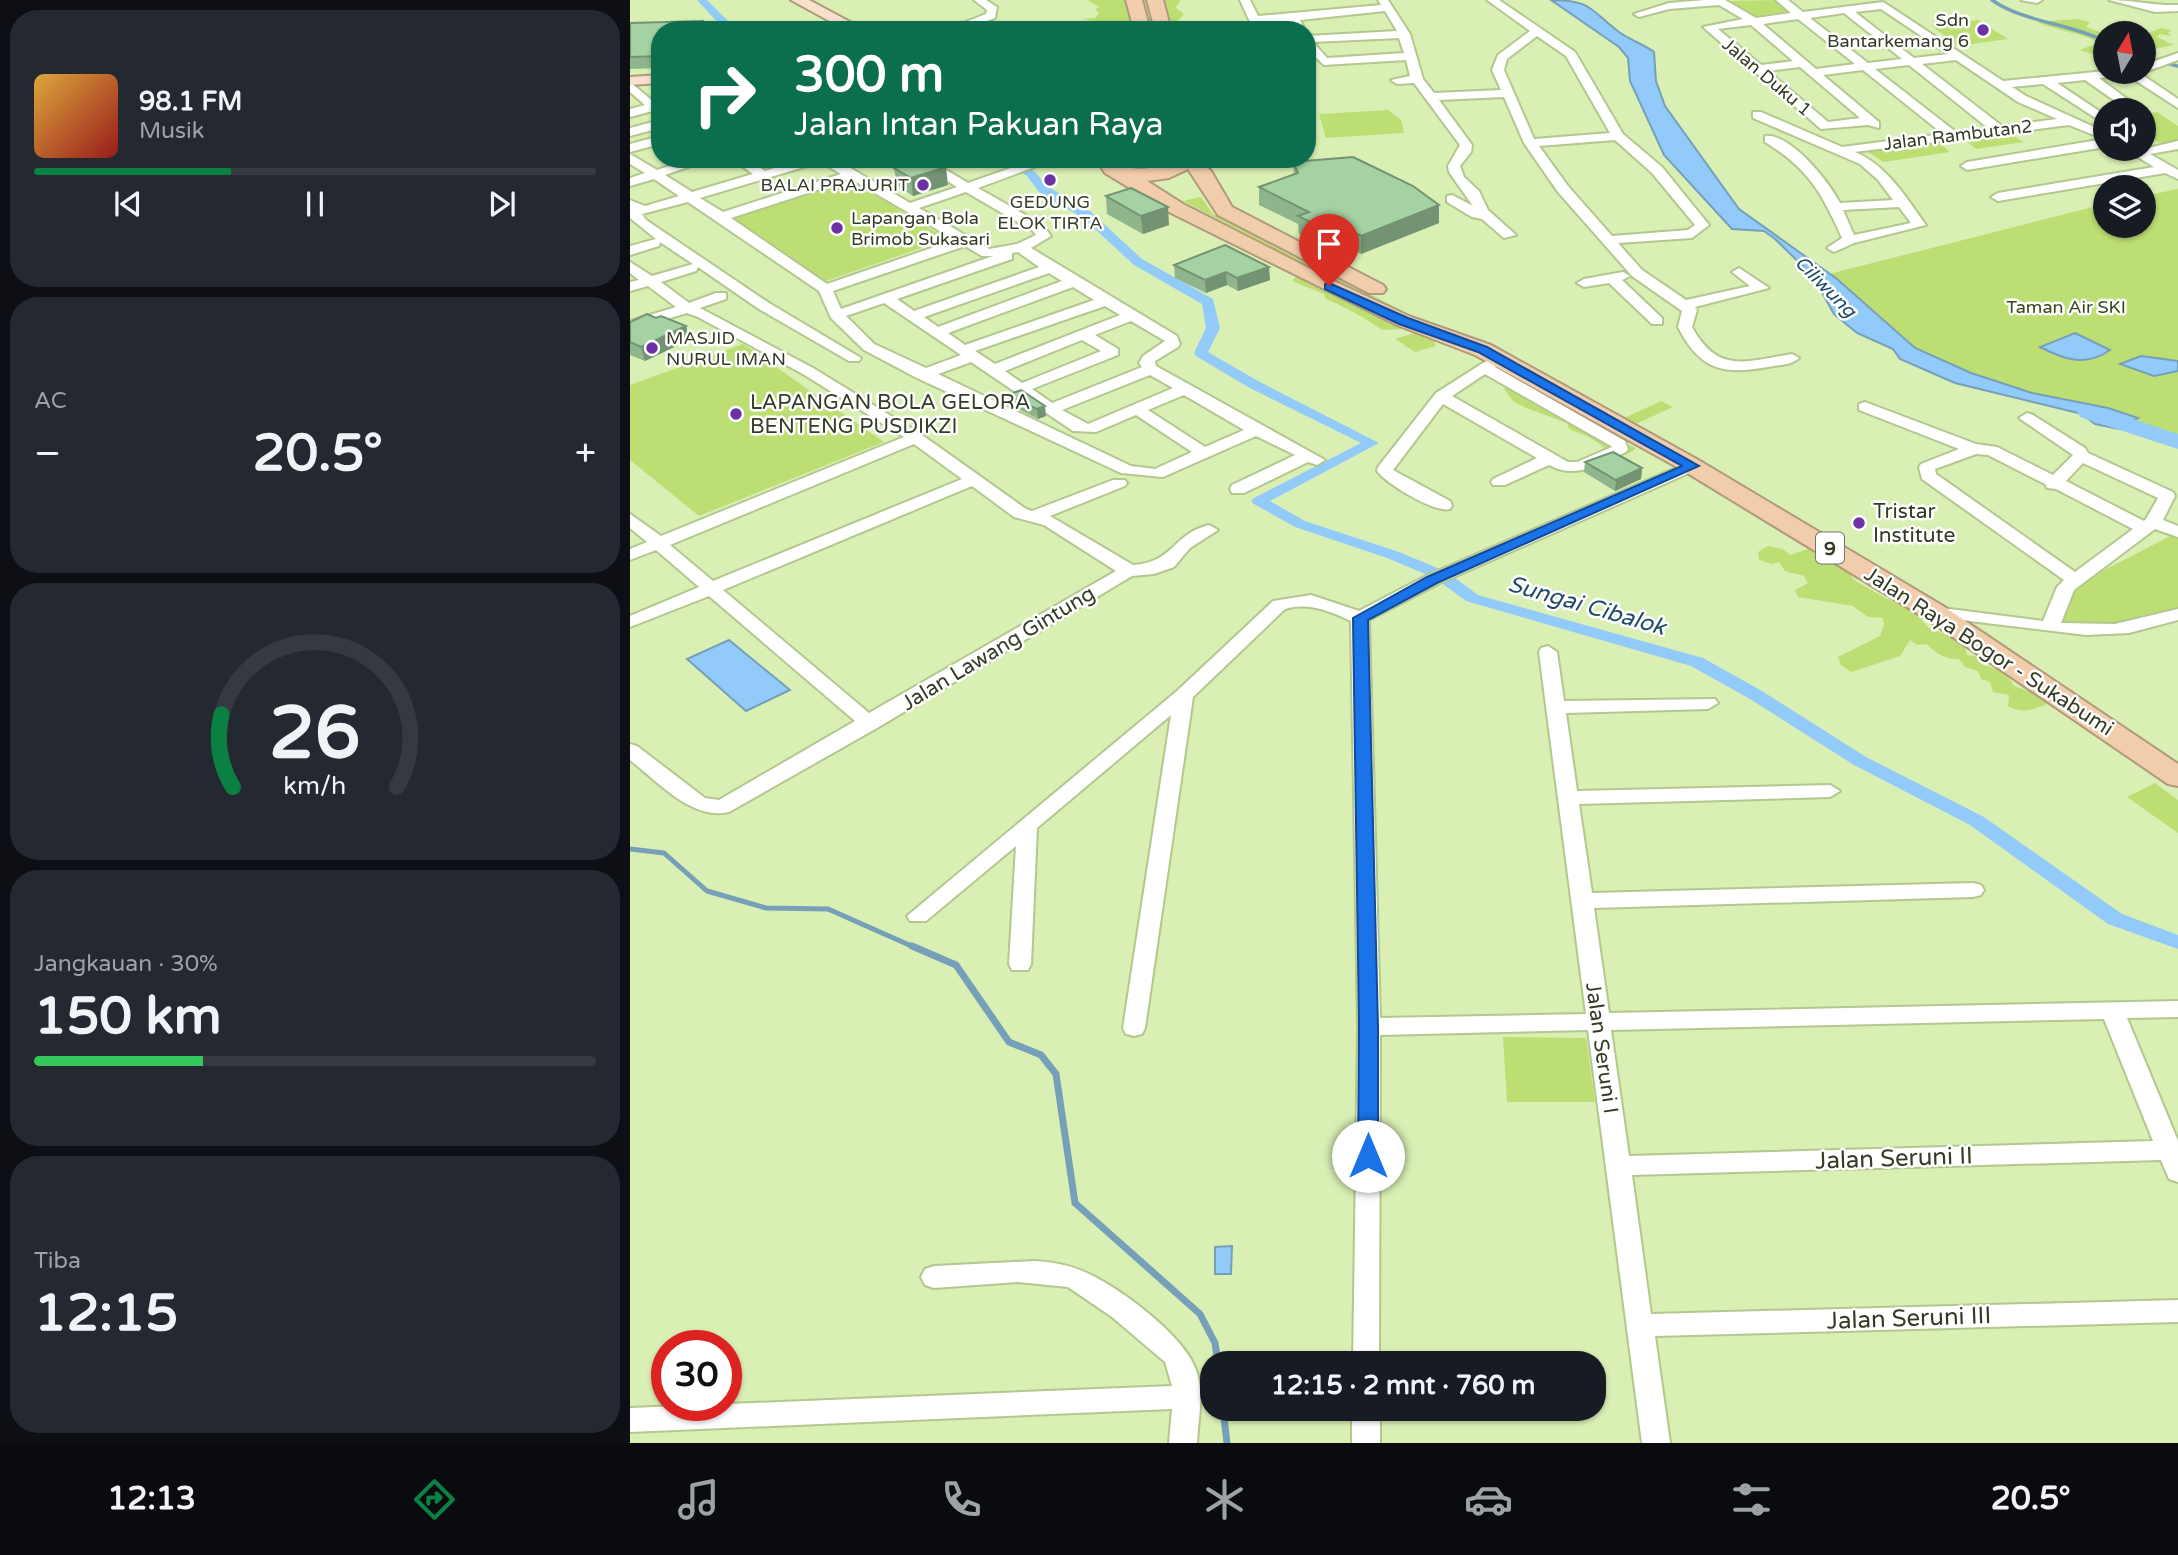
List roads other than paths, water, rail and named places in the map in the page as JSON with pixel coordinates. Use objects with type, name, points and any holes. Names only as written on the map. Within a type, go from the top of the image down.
[{"type":"highway","points":[[1133,0],[1139,21]]},
{"type":"highway","points":[[1154,0],[1160,21]]},
{"type":"highway","name":"Jalan Raya Bogor - Sukabumi","points":[[1117,168],[1205,223],[1329,286],[1453,336]]},
{"type":"highway","name":"9","points":[[1130,168],[1156,174],[1178,168]]},
{"type":"highway","name":"Jalan Raya Bogor - Sukabumi","points":[[1197,168],[1226,211],[1453,336],[1491,363],[1692,466],[1934,612],[2178,777]]},
{"type":"main road","points":[[798,0],[840,21]]},
{"type":"main road","points":[[630,83],[651,80]]},
{"type":"street","points":[[976,21],[991,16],[993,9],[979,0]]},
{"type":"street","points":[[1245,0],[1252,20],[1385,4],[1404,34],[1418,79],[1465,145],[1465,152],[1454,166],[1456,178],[1475,195],[1478,206],[1486,215],[1508,235]]},
{"type":"street","points":[[1492,0],[1566,50],[1580,64],[1618,136],[1657,170],[1702,228],[1692,234],[1609,240]]},
{"type":"street","points":[[1781,0],[1952,135]]},
{"type":"street","points":[[2026,0],[2037,0]]},
{"type":"street","points":[[2114,0],[2165,9],[2178,8]]},
{"type":"street","points":[[1639,14],[1669,6],[1719,1],[1752,20],[1816,72],[1894,142]]},
{"type":"street","points":[[1752,20],[1885,2],[2022,100],[2093,131]]},
{"type":"street","points":[[1845,9],[1999,130]]},
{"type":"street","points":[[2165,9],[2176,22]]},
{"type":"street","points":[[1293,17],[1295,21]]},
{"type":"street","name":"Jalan Duku 1","points":[[1752,20],[1709,27],[1825,126],[1870,121]]},
{"type":"street","points":[[1528,50],[1528,35],[1537,31]]},
{"type":"street","points":[[1316,39],[1404,34]]},
{"type":"street","points":[[1566,50],[1528,50],[1502,57],[1497,70],[1530,143],[1563,189],[1637,273],[1690,310],[1685,327],[1689,337],[1711,363],[1731,368],[1792,358]]},
{"type":"street","points":[[1316,52],[1324,62],[1409,56]]},
{"type":"street","points":[[1816,72],[1961,57]]},
{"type":"street","points":[[1758,69],[1805,63]]},
{"type":"street","points":[[1999,85],[2093,75]]},
{"type":"street","points":[[2088,76],[2119,98]]},
{"type":"street","points":[[1397,80],[1418,79]]},
{"type":"street","points":[[2045,80],[2093,112]]},
{"type":"street","points":[[630,83],[651,101]]},
{"type":"street","points":[[2149,84],[2178,104]]},
{"type":"street","points":[[1433,97],[1507,93]]},
{"type":"street","points":[[630,113],[651,105]]},
{"type":"street","points":[[1757,115],[1791,131],[1844,150],[1864,161],[1883,177],[1919,225],[1850,240],[1834,248]]},
{"type":"street","name":"Jalan Rambutan2","points":[[1844,150],[2072,121]]},
{"type":"street","points":[[630,132],[651,126]]},
{"type":"street","points":[[1791,131],[1766,140],[1793,153],[1814,172],[1827,189],[1850,240]]},
{"type":"street","points":[[1530,143],[1618,136]]},
{"type":"street","points":[[2156,148],[2178,145]]},
{"type":"street","points":[[1967,166],[2093,146]]},
{"type":"street","points":[[630,158],[825,289],[836,315],[869,346],[922,374],[1127,470],[1157,474],[1256,430]]},
{"type":"street","points":[[2152,161],[2178,175]]},
{"type":"street","points":[[630,181],[670,168]]},
{"type":"street","points":[[698,168],[727,186]]},
{"type":"street","points":[[749,168],[786,195]]},
{"type":"street","points":[[780,168],[691,197],[634,207],[634,215],[652,231],[764,306],[854,358]]},
{"type":"street","points":[[840,168],[987,253],[1023,249],[1073,282],[1172,339],[1170,349],[1148,359],[1147,363],[1151,369],[1256,430],[1312,458],[1238,489]]},
{"type":"street","points":[[836,315],[1023,249],[1039,240],[1044,233],[933,168]]},
{"type":"street","points":[[907,208],[1023,168]]},
{"type":"street","points":[[1998,197],[2165,169]]},
{"type":"street","points":[[721,217],[851,175]]},
{"type":"street","points":[[1452,199],[1477,214],[1486,215]]},
{"type":"street","points":[[1835,207],[1904,203]]},
{"type":"street","points":[[825,289],[964,242]]},
{"type":"street","points":[[630,251],[654,243]]},
{"type":"street","points":[[630,266],[687,308],[742,334],[807,370],[916,438],[1020,513],[1049,520],[1124,566],[1125,571]]},
{"type":"street","points":[[630,286],[691,268]]},
{"type":"street","points":[[913,316],[1050,268]]},
{"type":"street","points":[[1684,305],[1762,288],[1739,272]]},
{"type":"street","points":[[959,273],[1044,323],[1112,352],[1022,388]]},
{"type":"street","points":[[1584,283],[1637,273]]},
{"type":"street","points":[[1613,279],[1657,321]]},
{"type":"street","points":[[937,332],[1073,282]]},
{"type":"street","points":[[631,325],[721,296]]},
{"type":"street","points":[[886,298],[1079,428],[1090,429],[1184,389]]},
{"type":"street","points":[[922,374],[1044,323],[1105,301]]},
{"type":"street","points":[[994,370],[1131,316]]},
{"type":"street","points":[[1441,396],[1564,467],[1576,467],[1618,451],[1621,446],[1491,363],[1441,396],[1385,471],[1392,479],[1444,505]]},
{"type":"street","points":[[1052,408],[1151,369]]},
{"type":"street","points":[[1865,407],[1974,449],[1991,450],[2053,485],[2149,525],[2178,532]]},
{"type":"street","points":[[1135,408],[1203,453]]},
{"type":"street","points":[[2027,418],[2079,451],[2081,456],[2172,494],[2149,525],[2074,579],[2061,593],[2050,626]]},
{"type":"street","points":[[630,555],[916,438]]},
{"type":"street","points":[[1974,449],[1927,467],[1926,473],[2074,579]]},
{"type":"street","points":[[2053,485],[2081,456]]},
{"type":"street","points":[[1499,482],[1550,458]]},
{"type":"street","points":[[1360,618],[1432,580],[1519,545],[1692,466]]},
{"type":"street","points":[[630,622],[975,479]]},
{"type":"street","points":[[1035,516],[1119,484]]},
{"type":"street","points":[[630,519],[713,587],[870,724]]},
{"type":"street","name":"Jalan Lawang Gintung","points":[[630,750],[699,803],[722,807],[870,724],[1125,571],[1154,569],[1168,563],[1184,544],[1209,530]]},
{"type":"street","points":[[918,916],[1184,695],[1279,605],[1298,599],[1320,601],[1360,618]]},
{"type":"street","points":[[1934,612],[2091,631],[2123,630],[2178,614]]},
{"type":"street","points":[[1360,618],[1369,1027],[1366,1351]]},
{"type":"street","name":"Jalan Seruni I","points":[[1548,652],[1656,1443]]},
{"type":"street","points":[[1134,1028],[1184,695]]},
{"type":"street","points":[[1556,707],[1709,703]]},
{"type":"street","points":[[1568,798],[1830,790]]},
{"type":"street","points":[[1020,964],[1027,827]]},
{"type":"street","points":[[1582,901],[1973,890]]},
{"type":"street","points":[[1369,1027],[2178,1009]]},
{"type":"street","points":[[2112,1010],[2175,1158]]},
{"type":"street","name":"Jalan Seruni II","points":[[1618,1166],[2175,1158]]},
{"type":"street","points":[[934,1278],[1043,1273],[1065,1275],[1083,1282],[1183,1364],[1183,1443]]},
{"type":"street","name":"Jalan Seruni III","points":[[1640,1325],[2178,1311]]},
{"type":"street","points":[[630,1420],[1185,1398]]},
{"type":"street","points":[[1366,1421],[1366,1443]]},
{"type":"water","points":[[1551,0],[1583,4],[1623,35],[1654,52],[1656,81],[1665,106],[1739,209],[1837,279],[1915,348],[1971,373],[2032,393],[2108,408],[2138,418],[2119,429],[2095,424],[2082,414],[1955,383],[1900,359],[1893,349],[1857,333],[1834,314],[1813,276],[1775,239],[1764,231],[1732,229],[1664,155],[1630,81],[1628,58],[1619,47]]},
{"type":"water","points":[[2075,333],[2110,350],[2092,359],[2075,360],[2040,347]]},
{"type":"water","points":[[2141,356],[2178,361],[2178,371],[2154,376],[2120,364]]},
{"type":"water","points":[[729,640],[790,690],[746,711],[687,659]]},
{"type":"water","points":[[1232,1246],[1231,1274],[1215,1274],[1215,1247]]},
{"type":"waterway","name":"Sungai Cibalok","points":[[702,0],[722,21]]},
{"type":"waterway","points":[[1992,0],[2032,18],[2093,36]]},
{"type":"waterway","points":[[2156,61],[2178,66]]},
{"type":"waterway","name":"Sungai Cibalok","points":[[1020,168],[1031,174],[1043,189],[1087,215],[1138,262],[1208,302],[1213,328],[1201,353],[1253,384],[1372,443],[1259,501],[1300,524],[1393,555],[1441,575],[1472,598],[1697,662],[1756,695],[1860,761],[1977,821],[2115,919],[2178,942]]},
{"type":"waterway","name":"Ciliwung","points":[[2089,412],[2178,442]]},
{"type":"waterway","points":[[630,849],[664,853],[707,891],[766,908],[828,909],[916,948]]},
{"type":"waterway","points":[[912,946],[956,965],[1009,1042],[1041,1055],[1056,1074],[1075,1203],[1200,1314],[1215,1343],[1216,1351]]},
{"type":"waterway","points":[[1224,1421],[1227,1443]]},
{"type":"place","name":"Sdn Bantarkemang 6","points":[[1983,30]]},
{"type":"place","name":"GEDUNG ELOK TIRTA","points":[[1050,180]]},
{"type":"place","name":"BALAI PRAJURIT","points":[[923,185]]},
{"type":"place","name":"Lapangan Bola Brimob Sukasari","points":[[837,228]]},
{"type":"place","name":"MASJID NURUL IMAN","points":[[652,348]]},
{"type":"place","name":"LAPANGAN BOLA GELORA BENTENG PUSDIKZI","points":[[736,414]]},
{"type":"place","name":"Tristar Institute","points":[[1859,523]]},
{"type":"park label","name":"Taman Air SKI","points":[[2066,307]]}]
